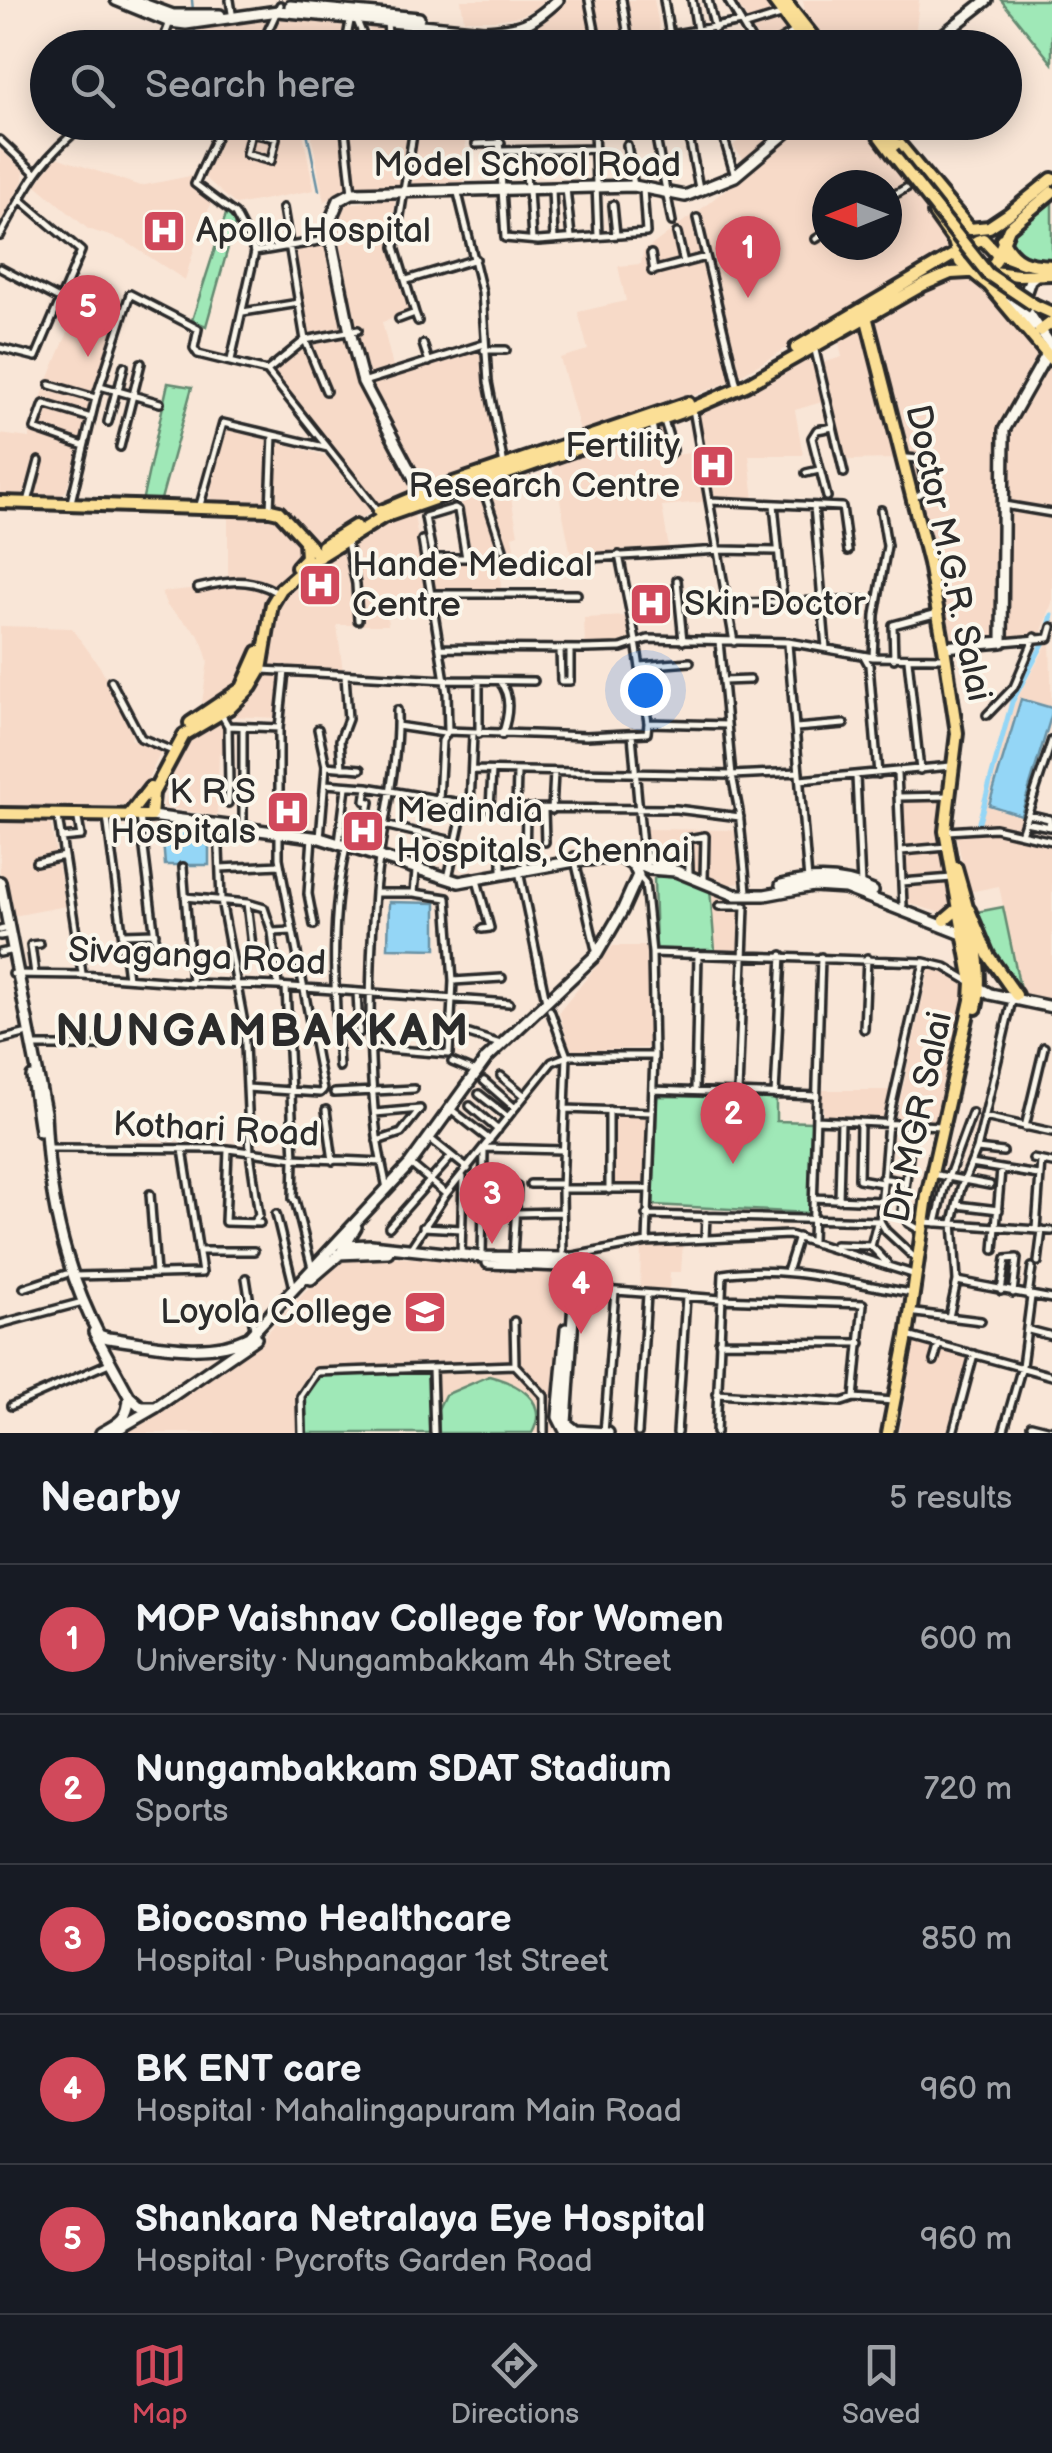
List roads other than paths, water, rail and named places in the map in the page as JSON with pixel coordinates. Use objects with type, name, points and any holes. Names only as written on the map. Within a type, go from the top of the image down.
[{"type":"main road","points":[[116,0],[171,18],[203,23],[279,8],[474,29]]},
{"type":"main road","points":[[132,0],[171,18],[322,4],[354,15],[474,29],[528,21],[555,0]]},
{"type":"main road","points":[[773,0],[803,30]]},
{"type":"main road","points":[[784,0],[797,24]]},
{"type":"main road","points":[[794,0],[799,30]]},
{"type":"main road","points":[[949,30],[987,0]]},
{"type":"main road","name":"Model School Road","points":[[352,193],[638,187],[685,196],[735,176],[773,140]]},
{"type":"main road","points":[[886,140],[992,270],[1019,293],[1052,311]]},
{"type":"main road","points":[[889,140],[1051,354]]},
{"type":"main road","points":[[970,229],[900,145],[893,148],[890,154],[960,262],[1008,306],[1051,354]]},
{"type":"main road","points":[[772,367],[814,346],[954,249],[996,227],[1052,179]]},
{"type":"main road","points":[[986,272],[1017,220],[1052,192]]},
{"type":"main road","points":[[352,193],[334,206],[331,239],[363,382],[425,498]]},
{"type":"main road","points":[[954,249],[970,229],[989,226],[1010,213]]},
{"type":"main road","points":[[954,249],[983,239],[996,253],[1022,263],[1052,266]]},
{"type":"main road","points":[[1002,240],[1010,254],[1022,263]]},
{"type":"main road","points":[[353,532],[378,512],[425,498],[441,504],[481,482],[697,404],[737,386],[867,312],[952,273],[970,270],[1052,274]]},
{"type":"main road","points":[[986,272],[1018,296],[1052,311]]},
{"type":"main road","points":[[1037,274],[1030,280],[1022,303],[1051,354]]},
{"type":"main road","name":"Doctor M.G.R. Salai","points":[[867,312],[933,560],[957,732],[948,823]]},
{"type":"main road","name":"Doctor M.G.R. Salai","points":[[867,312],[928,560],[960,733],[948,823]]},
{"type":"main road","points":[[1040,330],[1052,322]]},
{"type":"main road","points":[[946,650],[1002,642],[1004,430],[1051,354]]},
{"type":"main road","points":[[140,815],[182,730],[239,701],[260,670],[272,604],[318,554],[383,517],[504,465],[697,404]]},
{"type":"main road","points":[[0,502],[270,510],[278,512],[318,554]]},
{"type":"main road","points":[[140,815],[142,801],[184,734],[219,711],[242,688],[258,656],[273,590],[306,557],[305,541]]},
{"type":"main road","points":[[0,814],[140,815],[278,831],[343,844],[453,882],[522,869]]},
{"type":"main road","name":"Dr MGR Salai","points":[[948,823],[952,878],[962,907]]},
{"type":"main road","name":"Dr MGR Salai","points":[[891,1433],[918,1261],[943,1176],[977,985],[948,823]]},
{"type":"main road","points":[[453,882],[608,852],[643,856],[721,887],[747,890],[808,880],[861,885],[944,920],[968,935],[988,955]]},
{"type":"main road","points":[[574,859],[635,860],[643,874]]},
{"type":"main road","points":[[643,874],[676,871],[720,890],[750,896],[813,886],[845,888],[968,935]]},
{"type":"main road","points":[[548,1007],[597,954],[643,874]]},
{"type":"main road","points":[[111,1433],[213,1369],[316,1274],[410,1164],[476,1072],[586,975],[643,874]]},
{"type":"main road","points":[[0,882],[55,1234],[79,1303],[128,1396],[141,1407],[156,1408]]},
{"type":"main road","points":[[0,907],[4,952],[16,974],[32,1046],[60,1237],[69,1275],[99,1334],[120,1340],[230,1347],[252,1337],[312,1268],[338,1250],[410,1248],[562,1262]]},
{"type":"main road","points":[[944,920],[962,907],[972,913],[988,955],[1014,997]]},
{"type":"main road","name":"Dr MGR Salai","points":[[891,1433],[916,1313],[942,1126],[977,985],[968,935]]},
{"type":"main road","points":[[977,985],[1052,1005]]},
{"type":"main road","points":[[388,1191],[414,1167],[503,1045]]},
{"type":"main road","points":[[338,1250],[481,1262],[562,1262],[570,1258],[575,1265],[558,1416],[563,1432]]},
{"type":"main road","points":[[572,1288],[566,1424],[576,1431],[606,1433]]},
{"type":"main road","points":[[104,1350],[110,1342],[120,1340]]},
{"type":"main road","points":[[204,1348],[213,1355],[213,1369]]},
{"type":"main road","points":[[102,1433],[126,1417],[128,1396]]},
{"type":"street","points":[[230,0],[232,13]]},
{"type":"street","points":[[590,0],[595,30]]},
{"type":"street","points":[[622,0],[627,30]]},
{"type":"street","points":[[664,0],[669,30]]},
{"type":"street","points":[[692,0],[697,30]]},
{"type":"street","points":[[708,0],[715,29]]},
{"type":"street","points":[[728,0],[746,30]]},
{"type":"street","points":[[269,30],[279,8]]},
{"type":"street","points":[[709,30],[784,14]]},
{"type":"street","points":[[350,30],[354,15]]},
{"type":"street","points":[[354,15],[361,30]]},
{"type":"street","points":[[167,30],[171,18]]},
{"type":"street","points":[[387,20],[388,30]]},
{"type":"street","points":[[790,30],[797,24]]},
{"type":"street","points":[[0,140],[34,172]]},
{"type":"street","points":[[0,236],[34,172],[64,140]]},
{"type":"street","points":[[215,140],[196,184],[236,214],[255,252],[231,360]]},
{"type":"street","points":[[250,140],[246,154],[271,161],[276,140]]},
{"type":"street","points":[[347,140],[352,193]]},
{"type":"street","points":[[399,320],[417,317],[396,246],[412,140]]},
{"type":"street","points":[[501,140],[506,238],[646,233]]},
{"type":"street","points":[[594,140],[598,236]]},
{"type":"street","points":[[657,140],[672,222]]},
{"type":"street","points":[[690,140],[700,192]]},
{"type":"street","points":[[724,140],[735,176]]},
{"type":"street","points":[[476,144],[525,152],[595,149]]},
{"type":"street","points":[[627,144],[648,242]]},
{"type":"street","points":[[525,152],[532,240]]},
{"type":"street","points":[[902,190],[913,184]]},
{"type":"street","points":[[566,188],[571,237]]},
{"type":"street","points":[[457,189],[482,292],[484,347],[504,465]]},
{"type":"street","points":[[552,189],[554,239]]},
{"type":"street","points":[[0,348],[36,357],[80,251],[20,199]]},
{"type":"street","points":[[614,205],[616,235]]},
{"type":"street","points":[[283,208],[304,340],[326,391]]},
{"type":"street","points":[[697,218],[737,386]]},
{"type":"street","points":[[677,232],[684,263]]},
{"type":"street","points":[[255,252],[331,239]]},
{"type":"street","points":[[651,254],[653,271],[706,257]]},
{"type":"street","points":[[406,280],[476,259]]},
{"type":"street","points":[[0,268],[59,299]]},
{"type":"street","points":[[70,505],[96,398],[130,294],[198,330],[194,348],[198,354],[267,371],[378,512]]},
{"type":"street","points":[[243,312],[300,302]]},
{"type":"street","points":[[267,371],[304,340],[354,331]]},
{"type":"street","points":[[423,344],[428,362]]},
{"type":"street","points":[[814,346],[844,473]]},
{"type":"street","points":[[363,382],[484,347],[506,350]]},
{"type":"street","points":[[120,447],[141,363]]},
{"type":"street","points":[[108,422],[124,366]]},
{"type":"street","points":[[50,385],[96,398]]},
{"type":"street","points":[[100,386],[160,403]]},
{"type":"street","points":[[84,446],[34,428],[44,404],[91,418]]},
{"type":"street","points":[[697,404],[734,642]]},
{"type":"street","points":[[657,420],[673,450],[669,454],[658,454],[657,420]]},
{"type":"street","points":[[199,508],[222,423],[330,449]]},
{"type":"street","points":[[826,497],[812,438],[817,430],[833,427]]},
{"type":"street","points":[[270,510],[273,435]]},
{"type":"street","points":[[28,503],[40,461]]},
{"type":"street","points":[[806,473],[819,470]]},
{"type":"street","points":[[481,482],[503,549]]},
{"type":"street","points":[[711,501],[844,508],[848,551]]},
{"type":"street","points":[[441,504],[458,510],[466,558],[431,556],[425,517],[441,504]]},
{"type":"street","points":[[774,504],[783,600]]},
{"type":"street","points":[[1002,505],[1052,513]]},
{"type":"street","points":[[814,506],[826,648]]},
{"type":"street","points":[[873,657],[875,615],[887,546],[880,510]]},
{"type":"street","points":[[353,532],[358,620]]},
{"type":"street","points":[[422,540],[446,680],[446,732],[439,801]]},
{"type":"street","points":[[590,558],[720,550],[777,551]]},
{"type":"street","points":[[398,726],[502,735],[649,731],[619,555]]},
{"type":"street","points":[[198,588],[227,580],[256,582],[273,590]]},
{"type":"street","points":[[677,580],[683,640]]},
{"type":"street","points":[[432,594],[577,594]]},
{"type":"street","points":[[697,604],[864,600]]},
{"type":"street","points":[[894,659],[893,624],[938,613]]},
{"type":"street","points":[[1002,642],[1049,638],[1052,627]]},
{"type":"street","points":[[987,715],[1014,687],[1035,637]]},
{"type":"street","points":[[441,648],[621,648],[636,641],[683,640],[788,642],[908,660],[946,650]]},
{"type":"street","points":[[720,641],[747,890]]},
{"type":"street","points":[[788,642],[808,880]]},
{"type":"street","points":[[560,649],[562,682],[570,681],[570,649]]},
{"type":"street","points":[[864,656],[869,666],[878,774]]},
{"type":"street","points":[[908,660],[920,770]]},
{"type":"street","points":[[640,666],[690,662]]},
{"type":"street","points":[[260,670],[534,681]]},
{"type":"street","points":[[247,1088],[320,1093],[323,1090],[280,864],[279,728],[285,670]]},
{"type":"street","points":[[342,768],[340,740],[348,719],[345,675]]},
{"type":"street","points":[[723,681],[750,680]]},
{"type":"street","points":[[111,681],[141,738],[172,751]]},
{"type":"street","points":[[453,882],[472,770],[479,681]]},
{"type":"street","points":[[500,682],[506,690],[507,720],[502,735]]},
{"type":"street","points":[[388,1191],[377,1141],[373,1093],[372,994],[375,893],[397,710]]},
{"type":"street","points":[[219,711],[228,726],[228,803]]},
{"type":"street","points":[[648,722],[727,725]]},
{"type":"street","points":[[796,728],[844,724]]},
{"type":"street","points":[[228,726],[279,728]]},
{"type":"street","points":[[243,727],[243,826]]},
{"type":"street","points":[[314,925],[308,894],[326,766],[318,729]]},
{"type":"street","points":[[632,734],[643,856]]},
{"type":"street","points":[[1021,834],[1049,759],[1052,740]]},
{"type":"street","points":[[326,766],[361,769]]},
{"type":"street","points":[[472,770],[856,776],[955,766]]},
{"type":"street","points":[[490,808],[492,771]]},
{"type":"street","points":[[516,810],[517,772]]},
{"type":"street","points":[[552,810],[554,773]]},
{"type":"street","points":[[897,773],[903,905]]},
{"type":"street","points":[[856,776],[861,885]]},
{"type":"street","points":[[325,784],[490,808],[676,808],[740,817]]},
{"type":"street","points":[[228,786],[243,786]]},
{"type":"street","points":[[339,1067],[334,990],[336,892],[346,787]]},
{"type":"street","points":[[367,788],[365,801],[370,802],[366,818],[457,842]]},
{"type":"street","points":[[899,797],[950,796]]},
{"type":"street","points":[[526,810],[522,869],[548,1007],[566,1056],[562,1262],[646,1242],[789,1234],[916,1275]]},
{"type":"street","points":[[544,810],[545,842]]},
{"type":"street","points":[[61,838],[81,836],[77,813]]},
{"type":"street","points":[[106,813],[128,978]]},
{"type":"street","points":[[57,814],[82,974]]},
{"type":"street","points":[[1025,822],[1045,827],[1051,824],[1049,819],[1028,814]]},
{"type":"street","points":[[125,945],[156,946],[140,815]]},
{"type":"street","points":[[948,823],[995,828],[1052,841]]},
{"type":"street","points":[[218,824],[221,900],[244,1023],[256,1223],[226,1222],[228,1149]]},
{"type":"street","points":[[689,872],[688,838],[705,836],[704,879]]},
{"type":"street","points":[[502,847],[502,872]]},
{"type":"street","points":[[901,851],[947,847]]},
{"type":"street","points":[[36,862],[64,856]]},
{"type":"street","points":[[574,859],[597,954]]},
{"type":"street","points":[[220,868],[280,864]]},
{"type":"street","points":[[183,867],[192,984]]},
{"type":"street","points":[[414,893],[416,871]]},
{"type":"street","points":[[643,874],[652,953],[654,1056],[646,1242]]},
{"type":"street","points":[[902,882],[952,878]]},
{"type":"street","points":[[476,880],[490,928],[482,929]]},
{"type":"street","points":[[372,1048],[449,1054],[452,1001],[448,898],[375,893]]},
{"type":"street","points":[[185,896],[264,908],[282,986],[294,1199],[312,1268]]},
{"type":"street","points":[[247,903],[252,955]]},
{"type":"street","points":[[719,906],[745,906],[738,1093]]},
{"type":"street","points":[[272,932],[293,931]]},
{"type":"street","points":[[123,934],[155,933]]},
{"type":"street","points":[[35,974],[31,946],[40,944]]},
{"type":"street","points":[[652,953],[924,962],[977,985]]},
{"type":"street","points":[[695,1092],[698,954]]},
{"type":"street","points":[[776,1095],[782,955]]},
{"type":"street","points":[[812,1241],[821,957]]},
{"type":"street","points":[[864,1029],[867,958]]},
{"type":"street","points":[[871,1246],[878,1222],[888,1122],[924,962]]},
{"type":"street","points":[[956,973],[971,965]]},
{"type":"street","name":"Sivaganga Road","points":[[16,974],[282,986],[509,1004]]},
{"type":"street","points":[[452,981],[502,978]]},
{"type":"street","points":[[357,992],[359,1033]]},
{"type":"street","points":[[949,1317],[956,1281],[953,1222],[972,1164],[1014,997]]},
{"type":"street","points":[[0,1040],[24,1034]]},
{"type":"street","points":[[469,1034],[503,1045]]},
{"type":"street","points":[[32,1046],[97,1046]]},
{"type":"street","points":[[1025,1126],[1044,1047]]},
{"type":"street","points":[[410,1248],[446,1194],[552,1062],[566,1056],[654,1056]]},
{"type":"street","points":[[452,1062],[476,1072]]},
{"type":"street","points":[[501,1076],[525,1096]]},
{"type":"street","points":[[484,1081],[516,1108]]},
{"type":"street","points":[[334,1094],[414,1088]]},
{"type":"street","points":[[653,1090],[816,1096]]},
{"type":"street","points":[[479,1094],[508,1118]]},
{"type":"street","points":[[470,1106],[498,1130]]},
{"type":"street","points":[[375,1112],[420,1109],[401,1133],[377,1141]]},
{"type":"street","points":[[565,1109],[652,1112]]},
{"type":"street","points":[[326,1110],[334,1161]]},
{"type":"street","points":[[609,1110],[609,1190]]},
{"type":"street","points":[[453,1111],[490,1140]]},
{"type":"street","points":[[972,1113],[943,1176],[990,1186]]},
{"type":"street","points":[[984,1117],[1052,1132]]},
{"type":"street","points":[[816,1120],[942,1126]]},
{"type":"street","points":[[839,1200],[841,1121]]},
{"type":"street","points":[[860,1122],[858,1179],[905,1182]]},
{"type":"street","points":[[913,1124],[902,1212],[908,1224],[953,1222],[1052,1231]]},
{"type":"street","points":[[433,1141],[466,1172],[461,1255]]},
{"type":"street","name":"Kothari Road","points":[[46,1148],[228,1149],[294,1158],[383,1162]]},
{"type":"street","points":[[484,1148],[563,1150]]},
{"type":"street","points":[[482,1257],[484,1148]]},
{"type":"street","points":[[24,1288],[69,1275],[202,1272],[183,1149]]},
{"type":"street","points":[[976,1149],[1003,1152]]},
{"type":"street","points":[[389,1227],[451,1156]]},
{"type":"street","points":[[1003,1433],[1029,1330],[1039,1229],[1037,1160],[1052,1163]]},
{"type":"street","points":[[972,1164],[1038,1176]]},
{"type":"street","points":[[414,1167],[446,1194]]},
{"type":"street","points":[[994,1250],[1000,1170]]},
{"type":"street","points":[[530,1184],[648,1189]]},
{"type":"street","points":[[513,1257],[516,1186]]},
{"type":"street","points":[[150,1194],[156,1273]]},
{"type":"street","points":[[813,1198],[880,1202]]},
{"type":"street","points":[[957,1205],[999,1210]]},
{"type":"street","points":[[516,1213],[562,1212]]},
{"type":"street","points":[[276,1214],[294,1289]]},
{"type":"street","points":[[646,1215],[878,1222],[918,1261]]},
{"type":"street","points":[[706,1216],[706,1238]]},
{"type":"street","points":[[423,1227],[462,1229]]},
{"type":"street","points":[[787,1272],[798,1237]]},
{"type":"street","points":[[826,1245],[871,1246],[888,1265]]},
{"type":"street","points":[[200,1251],[254,1251]]},
{"type":"street","points":[[1001,1290],[1006,1259],[1017,1258],[1013,1293]]},
{"type":"street","points":[[716,1433],[723,1274],[746,1270],[787,1272],[914,1293]]},
{"type":"street","points":[[246,1278],[252,1337]]},
{"type":"street","points":[[956,1281],[1030,1296],[1052,1296]]},
{"type":"street","points":[[572,1288],[863,1304],[854,1398]]},
{"type":"street","points":[[606,1433],[614,1291]]},
{"type":"street","points":[[638,1433],[647,1295]]},
{"type":"street","points":[[677,1433],[686,1297]]},
{"type":"street","points":[[0,1324],[79,1303]]},
{"type":"street","points":[[916,1313],[981,1321]]},
{"type":"street","points":[[514,1321],[515,1365],[544,1396],[544,1433]]},
{"type":"street","points":[[1029,1330],[1052,1336]]},
{"type":"street","points":[[911,1337],[1052,1376]]},
{"type":"street","points":[[719,1342],[861,1343]]},
{"type":"street","points":[[934,1361],[939,1344]]},
{"type":"street","points":[[953,1433],[974,1353]]},
{"type":"street","points":[[12,1406],[110,1363]]},
{"type":"street","points":[[302,1433],[301,1396],[317,1372],[515,1365]]},
{"type":"street","points":[[432,1368],[434,1433]]},
{"type":"street","points":[[718,1394],[842,1402],[854,1398],[894,1401]]},
{"type":"street","points":[[1030,1428],[1051,1430]]},
{"type":"street","points":[[1030,1428],[1038,1433]]},
{"type":"water","points":[[1021,699],[1052,708],[1052,713],[1021,815],[989,805]]},
{"type":"water","points":[[179,822],[194,840],[209,844],[209,865],[165,865],[162,828],[171,830]]},
{"type":"water","points":[[389,902],[436,903],[436,949],[388,948]]},
{"type":"waterway","points":[[192,0],[193,11]]},
{"type":"waterway","points":[[194,24],[195,30]]},
{"type":"waterway","points":[[309,140],[319,190]]},
{"type":"waterway","points":[[1047,634],[1052,615]]},
{"type":"waterway","points":[[979,822],[1012,702],[1045,640]]},
{"type":"place","name":"Apollo Hospital","points":[[164,231]]},
{"type":"place","name":"MOP Vaishnav College for Women","points":[[748,298]]},
{"type":"place","name":"Shankara Netralaya Eye Hospital","points":[[88,357]]},
{"type":"place","name":"Fertility Research Centre","points":[[713,466]]},
{"type":"place","name":"Hande Medical Centre","points":[[320,585]]},
{"type":"place","name":"Skin Doctor","points":[[651,604]]},
{"type":"place","name":"K R S Hospitals","points":[[288,812]]},
{"type":"place","name":"Medindia Hospitals, Chennai","points":[[363,831]]},
{"type":"place","name":"Nungambakkam SDAT Stadium","points":[[733,1164]]},
{"type":"place","name":"Biocosmo Healthcare","points":[[492,1244]]},
{"type":"place","name":"Loyola College","points":[[425,1312]]},
{"type":"place","name":"BK ENT care","points":[[581,1334]]},
{"type":"district","name":"NUNGAMBAKKAM","points":[[263,1032]]}]
